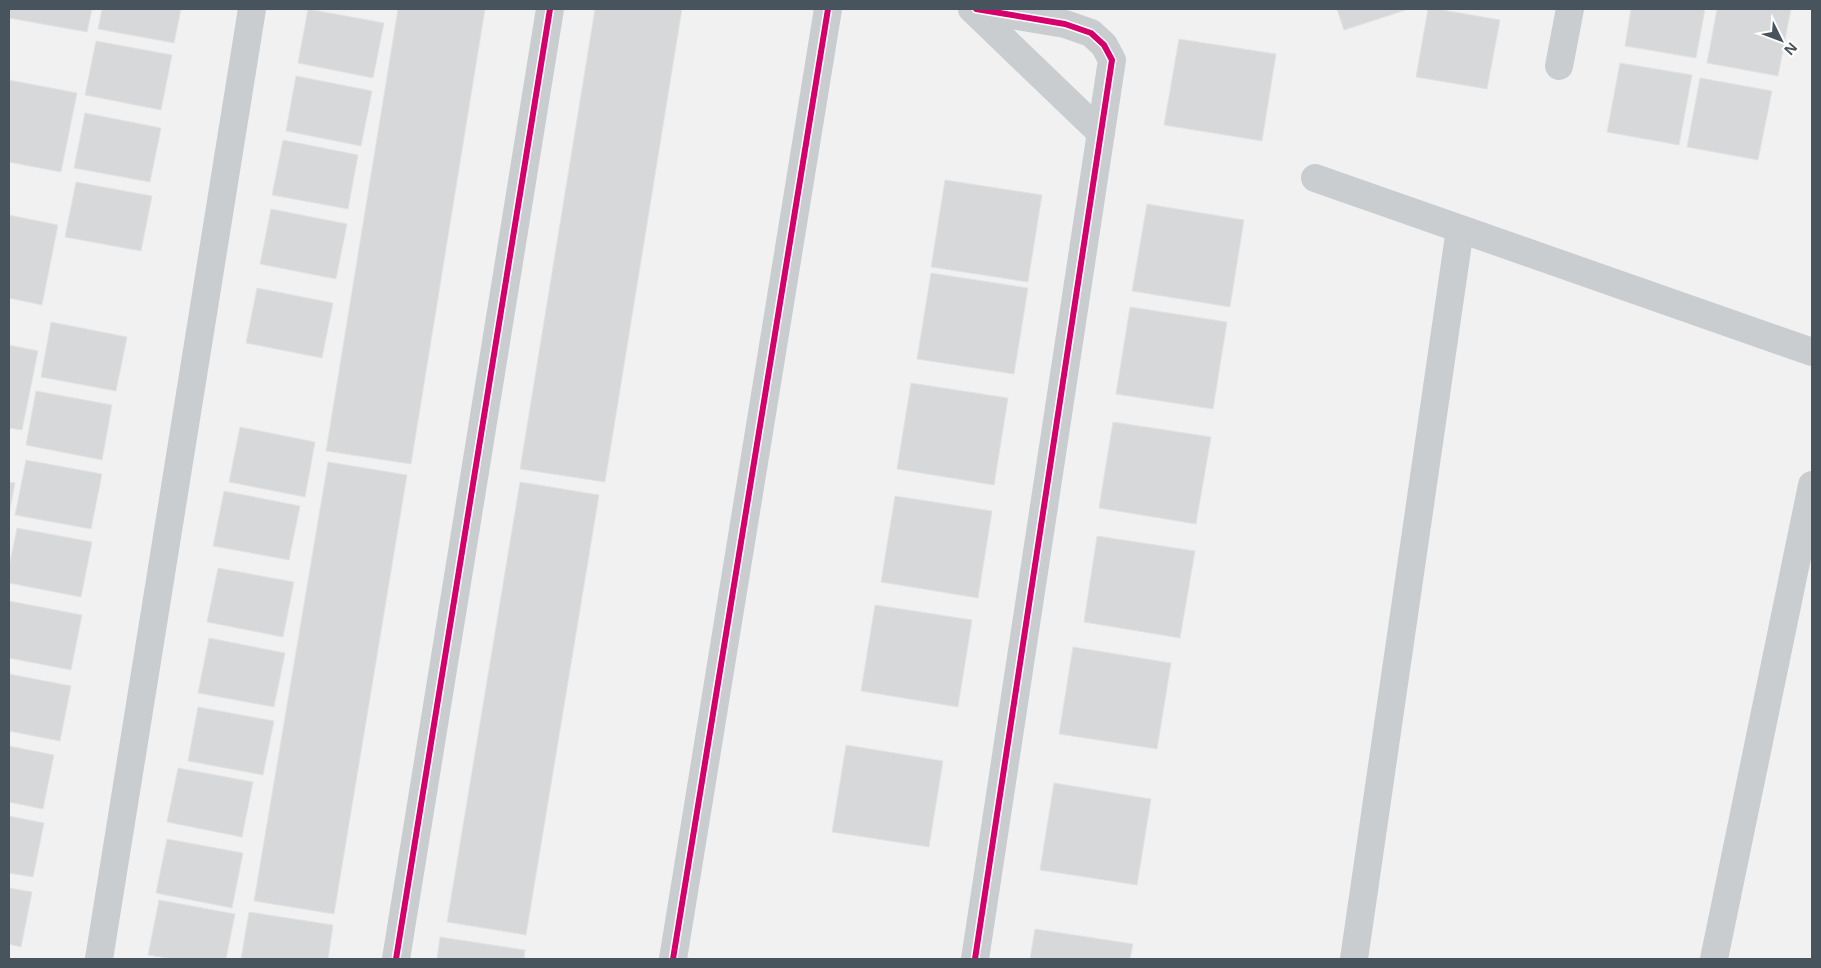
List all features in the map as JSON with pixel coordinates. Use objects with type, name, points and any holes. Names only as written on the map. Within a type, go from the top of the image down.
[{"type":"street","points":[[99,959],[252,9]]},
{"type":"street","points":[[396,959],[550,9]]},
{"type":"street","points":[[673,959],[828,9]]},
{"type":"street","points":[[972,9],[1101,133]]},
{"type":"street","points":[[975,959],[1112,60],[1104,45],[1091,34],[1065,24],[976,9]]},
{"type":"street","points":[[1559,66],[1570,9]]},
{"type":"street","points":[[1315,178],[1812,352]]},
{"type":"street","points":[[1354,959],[1460,229]]},
{"type":"street","points":[[1714,959],[1812,484]]},
{"type":"building","points":[[9,9],[92,9],[87,32],[9,18]]},
{"type":"building","points":[[102,9],[181,9],[174,43],[98,29]]},
{"type":"building","points":[[308,9],[384,23],[373,78],[298,63]]},
{"type":"building","points":[[398,9],[485,9],[411,464],[326,451]]},
{"type":"building","points":[[595,9],[682,9],[605,482],[520,469]]},
{"type":"building","points":[[1337,9],[1409,9],[1344,30]]},
{"type":"building","points":[[1428,9],[1500,20],[1487,89],[1416,77]]},
{"type":"building","points":[[1631,9],[1705,9],[1696,58],[1625,46]]},
{"type":"building","points":[[1717,9],[1791,9],[1778,76],[1707,63]]},
{"type":"building","points":[[1179,39],[1276,54],[1262,141],[1164,125]]},
{"type":"building","points":[[96,41],[172,55],[161,110],[85,95]]},
{"type":"building","points":[[1620,63],[1692,75],[1679,145],[1607,132]]},
{"type":"building","points":[[296,76],[372,91],[361,146],[286,131]]},
{"type":"building","points":[[1700,78],[1772,91],[1758,160],[1687,147]]},
{"type":"building","points":[[9,80],[77,93],[61,172],[9,162]]},
{"type":"building","points":[[85,113],[161,128],[150,182],[74,168]]},
{"type":"building","points":[[283,140],[358,155],[348,209],[272,195]]},
{"type":"building","points":[[945,180],[1042,195],[1028,282],[931,267]]},
{"type":"building","points":[[76,182],[152,196],[141,251],[65,237]]},
{"type":"building","points":[[1147,204],[1244,220],[1230,307],[1132,291]]},
{"type":"building","points":[[271,209],[347,224],[336,279],[260,264]]},
{"type":"building","points":[[9,215],[58,225],[42,305],[9,298]]},
{"type":"building","points":[[931,273],[1028,288],[1014,374],[917,359]]},
{"type":"building","points":[[257,288],[333,303],[322,358],[246,343]]},
{"type":"building","points":[[1130,307],[1227,322],[1213,409],[1116,394]]},
{"type":"building","points":[[51,322],[127,337],[116,391],[41,377]]},
{"type":"building","points":[[9,345],[38,351],[22,430],[9,428]]},
{"type":"building","points":[[911,383],[1008,398],[994,485],[897,469]]},
{"type":"building","points":[[36,391],[112,405],[102,460],[26,445]]},
{"type":"building","points":[[1113,422],[1211,437],[1196,524],[1099,508]]},
{"type":"building","points":[[240,427],[315,442],[305,497],[229,482]]},
{"type":"building","points":[[26,460],[102,474],[91,529],[15,515]]},
{"type":"building","points":[[328,462],[407,475],[334,914],[254,901]]},
{"type":"building","points":[[9,482],[15,483],[9,515]]},
{"type":"building","points":[[520,482],[599,495],[526,935],[447,922]]},
{"type":"building","points":[[224,491],[300,506],[289,560],[213,546]]},
{"type":"building","points":[[895,496],[992,511],[978,598],[881,582]]},
{"type":"building","points":[[17,528],[92,542],[81,597],[9,583],[9,567]]},
{"type":"building","points":[[1097,536],[1195,551],[1180,638],[1084,622]]},
{"type":"building","points":[[218,568],[294,582],[283,637],[207,622]]},
{"type":"building","points":[[9,601],[82,615],[71,670],[9,658]]},
{"type":"building","points":[[875,605],[972,620],[958,707],[861,691]]},
{"type":"building","points":[[209,638],[285,653],[274,707],[198,693]]},
{"type":"building","points":[[1073,647],[1171,663],[1157,749],[1059,734]]},
{"type":"building","points":[[9,674],[71,686],[60,741],[9,731]]},
{"type":"building","points":[[198,707],[274,721],[263,775],[188,761]]},
{"type":"building","points":[[846,745],[943,761],[929,847],[832,832]]},
{"type":"building","points":[[9,746],[54,755],[43,809],[9,802]]},
{"type":"building","points":[[178,768],[253,782],[242,837],[167,822]]},
{"type":"building","points":[[1054,783],[1151,799],[1137,885],[1040,870]]},
{"type":"building","points":[[9,816],[44,823],[33,877],[9,873]]},
{"type":"building","points":[[167,839],[243,853],[232,908],[156,893]]},
{"type":"building","points":[[9,888],[32,892],[21,947],[9,944]]},
{"type":"building","points":[[159,900],[235,914],[226,959],[173,959],[148,955]]},
{"type":"building","points":[[249,912],[333,925],[328,959],[241,959]]},
{"type":"building","points":[[1035,929],[1133,944],[1130,959],[1030,959]]},
{"type":"building","points":[[440,937],[525,950],[524,959],[437,959]]},
{"type":"cycle path","points":[[396,959],[550,9]]},
{"type":"cycle path","points":[[673,959],[828,9]]},
{"type":"cycle path","points":[[975,959],[1112,60],[1104,45],[1091,33],[1065,24],[976,9]]}]
